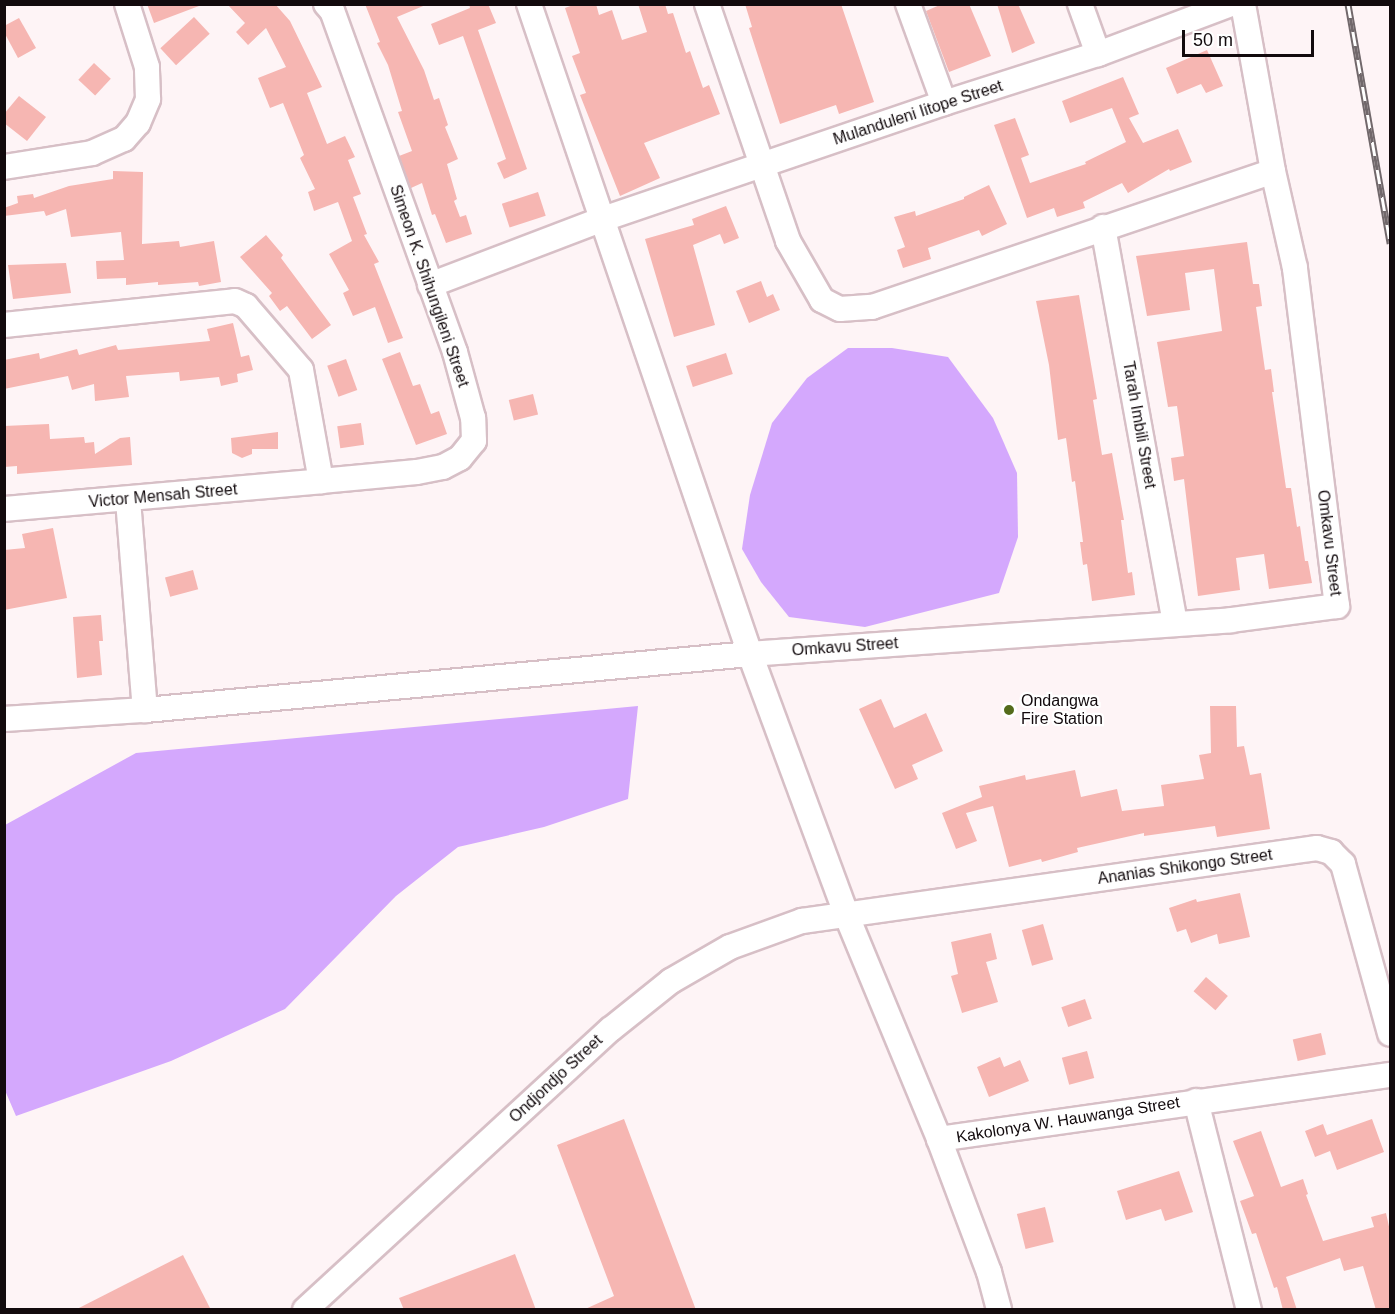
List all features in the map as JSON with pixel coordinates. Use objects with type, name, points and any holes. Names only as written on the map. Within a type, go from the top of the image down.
[{"type":"street","points":[[4,167],[92,153],[123,139],[138,123],[148,99],[147,67],[127,4]]},
{"type":"street","name":"Simeon K. Shihungileni Street","points":[[321,481],[443,466],[459,458],[474,441],[473,418],[455,352],[332,11],[326,4]]},
{"type":"street","points":[[529,4],[750,654],[846,914],[939,1139],[990,1272],[999,1310]]},
{"type":"street","points":[[706,4],[788,241],[822,300],[840,309],[872,307],[1273,171]]},
{"type":"street","points":[[908,4],[944,104]]},
{"type":"street","points":[[1080,4],[1098,54]]},
{"type":"street","name":"Mulanduleni Iitope Street","points":[[430,285],[603,219],[762,164],[1098,54],[1231,4]]},
{"type":"street","name":"Omkavu Street","points":[[4,719],[145,710],[750,654],[1175,624],[1337,606],[1295,268],[1273,171],[1243,4]]},
{"type":"street","name":"Tarah Imbili Street","points":[[1103,227],[1175,624]]},
{"type":"street","points":[[4,325],[235,300],[246,306],[301,370],[321,481]]},
{"type":"street","name":"Victor Mensah Street","points":[[4,509],[128,500],[321,481]]},
{"type":"street","points":[[128,500],[145,710]]},
{"type":"street","name":"Ananias Shikongo Street","points":[[846,914],[1317,849],[1331,852],[1343,864],[1390,1034]]},
{"type":"street","name":"Ondjondjo Street","points":[[305,1310],[611,1029],[671,981],[730,947],[802,921],[846,914]]},
{"type":"street","name":"Kakolonya W. Hauwanga Street","points":[[939,1139],[1390,1075]]},
{"type":"street","name":"Kakolonya W. Hauwanga Street","points":[[1196,1101],[1249,1310]]},
{"type":"shaded area","points":[[848,348],[892,348],[948,357],[993,418],[1017,473],[1018,537],[999,593],[865,627],[789,617],[761,582],[742,549],[750,495],[772,423],[807,378]]},
{"type":"shaded area","points":[[638,706],[628,799],[544,827],[458,847],[396,896],[285,1009],[171,1061],[16,1116],[4,1088],[5,825],[136,753]]},
{"type":"building","points":[[147,4],[199,4],[199,6],[154,23]]},
{"type":"building","points":[[227,4],[275,4],[290,21],[322,87],[307,93],[327,144],[345,136],[355,157],[348,160],[361,194],[353,197],[367,234],[364,235],[379,262],[374,264],[403,338],[388,343],[375,307],[353,316],[343,293],[349,290],[329,254],[352,241],[338,202],[314,211],[308,192],[315,189],[300,158],[304,155],[283,103],[270,108],[258,78],[286,67],[266,28],[248,45],[236,32],[245,23]]},
{"type":"building","points":[[365,4],[428,4],[397,17],[424,70],[434,100],[439,98],[448,125],[445,127],[458,159],[447,164],[457,199],[454,201],[460,217],[466,215],[472,234],[446,243],[435,214],[432,215],[422,183],[411,188],[399,156],[412,151],[398,112],[402,111],[388,65],[377,43],[380,42]]},
{"type":"building","points":[[469,4],[488,4],[496,23],[478,30],[527,169],[504,179],[497,163],[506,159],[463,36],[439,45],[431,24],[470,8]]},
{"type":"building","points":[[576,4],[596,4],[599,15],[612,10],[622,40],[647,32],[638,4],[665,4],[668,14],[673,13],[686,53],[690,51],[703,88],[709,85],[720,114],[644,143],[660,178],[620,196],[580,95],[586,93],[572,56],[580,53],[565,8]]},
{"type":"building","points":[[745,4],[841,4],[874,102],[839,114],[836,105],[780,124],[749,28],[752,27]]},
{"type":"building","points":[[942,4],[969,4],[991,56],[949,72],[926,11]]},
{"type":"building","points":[[997,4],[1018,4],[1035,43],[1012,53]]},
{"type":"building","points":[[194,17],[210,34],[176,65],[160,48]]},
{"type":"building","points":[[19,18],[36,48],[18,58],[4,32],[4,26]]},
{"type":"building","points":[[1207,50],[1223,86],[1206,93],[1201,84],[1177,94],[1166,68]]},
{"type":"building","points":[[94,63],[111,79],[95,96],[78,80]]},
{"type":"building","points":[[1123,77],[1139,114],[1129,118],[1143,143],[1178,129],[1192,162],[1170,171],[1169,169],[1128,193],[1122,183],[1083,202],[1085,208],[1057,217],[1054,208],[1027,218],[994,125],[1015,118],[1029,155],[1021,158],[1030,183],[1086,164],[1085,162],[1126,142],[1112,108],[1070,123],[1062,101]]},
{"type":"building","points":[[19,96],[46,117],[27,141],[4,123],[4,114]]},
{"type":"building","points":[[113,171],[143,172],[142,244],[179,241],[180,247],[214,241],[221,282],[199,286],[198,282],[126,285],[126,278],[97,279],[96,261],[124,260],[121,232],[71,237],[66,209],[46,216],[44,211],[4,216],[4,208],[18,203],[17,196],[33,194],[34,198],[69,186],[113,179]]},
{"type":"building","points":[[989,185],[1007,224],[982,236],[979,230],[928,248],[931,259],[903,268],[897,250],[905,247],[894,217],[915,211],[916,216],[964,199]]},
{"type":"building","points":[[538,192],[546,216],[510,228],[502,204]]},
{"type":"building","points":[[726,206],[739,238],[724,244],[720,234],[693,245],[715,325],[674,337],[645,239],[694,225],[692,219]]},
{"type":"building","points":[[266,235],[283,255],[281,258],[331,325],[312,339],[287,306],[280,311],[269,296],[272,293],[240,257]]},
{"type":"building","points":[[1247,242],[1253,284],[1259,284],[1262,306],[1256,307],[1265,370],[1271,369],[1274,392],[1272,392],[1286,488],[1291,488],[1297,527],[1300,526],[1305,561],[1308,561],[1312,583],[1269,589],[1264,554],[1236,558],[1240,590],[1198,596],[1184,479],[1174,481],[1171,458],[1184,456],[1177,406],[1168,407],[1157,342],[1222,331],[1214,269],[1185,273],[1190,310],[1147,316],[1136,256]]},
{"type":"building","points":[[66,263],[71,293],[13,299],[8,265]]},
{"type":"building","points":[[761,281],[767,297],[773,294],[780,310],[749,323],[736,291]]},
{"type":"building","points":[[1079,295],[1097,399],[1093,400],[1102,455],[1112,453],[1124,520],[1121,520],[1128,573],[1132,572],[1135,595],[1092,601],[1087,564],[1083,565],[1080,542],[1083,542],[1075,481],[1072,482],[1066,438],[1058,440],[1049,365],[1036,301]]},
{"type":"building","points":[[233,323],[241,357],[249,355],[253,370],[237,374],[238,382],[221,386],[219,377],[180,381],[179,372],[126,376],[129,397],[95,401],[94,384],[72,390],[68,376],[4,389],[4,360],[39,353],[40,359],[77,349],[79,355],[116,345],[118,350],[210,341],[207,329]]},
{"type":"building","points":[[400,352],[413,386],[420,384],[431,414],[439,411],[447,434],[416,445],[382,359]]},
{"type":"building","points":[[726,353],[733,374],[693,387],[686,366]]},
{"type":"building","points":[[346,359],[357,390],[338,397],[327,366]]},
{"type":"building","points":[[533,394],[538,414],[514,420],[509,400]]},
{"type":"building","points":[[361,423],[364,445],[340,448],[337,426]]},
{"type":"building","points":[[49,424],[50,439],[84,437],[85,443],[94,442],[95,454],[120,438],[130,437],[132,465],[17,474],[17,466],[4,467],[4,426]]},
{"type":"building","points":[[278,432],[278,449],[252,449],[252,454],[242,458],[232,453],[231,438]]},
{"type":"building","points":[[53,528],[67,598],[4,610],[4,550],[25,548],[22,534]]},
{"type":"building","points":[[193,570],[198,589],[170,597],[165,578]]},
{"type":"building","points":[[101,615],[103,641],[99,641],[102,675],[77,678],[73,617]]},
{"type":"building","points":[[881,699],[894,728],[926,713],[943,751],[912,765],[918,779],[895,789],[859,709]]},
{"type":"building","points":[[1210,706],[1236,706],[1237,747],[1244,746],[1250,775],[1261,773],[1270,829],[1217,837],[1215,826],[1144,836],[1144,833],[1077,848],[1078,852],[1042,862],[1041,859],[1009,867],[993,806],[966,813],[977,841],[956,849],[942,813],[982,797],[979,786],[1025,775],[1026,780],[1075,770],[1081,797],[1117,789],[1122,811],[1164,806],[1161,785],[1204,779],[1199,755],[1211,753]]},
{"type":"building","points":[[1240,893],[1250,937],[1219,944],[1217,934],[1191,943],[1186,929],[1177,932],[1169,908],[1196,899],[1197,902]]},
{"type":"building","points":[[1043,924],[1053,960],[1032,966],[1022,930]]},
{"type":"building","points":[[991,933],[997,959],[986,962],[998,1002],[962,1013],[951,976],[958,974],[951,942]]},
{"type":"building","points":[[1206,977],[1228,996],[1215,1010],[1194,991]]},
{"type":"building","points":[[1085,999],[1092,1019],[1068,1027],[1061,1007]]},
{"type":"building","points":[[1321,1033],[1326,1054],[1298,1061],[1293,1040]]},
{"type":"building","points":[[1087,1051],[1094,1078],[1069,1085],[1062,1058]]},
{"type":"building","points":[[1000,1057],[1004,1067],[1020,1060],[1029,1081],[989,1097],[977,1067]]},
{"type":"building","points":[[624,1119],[696,1310],[583,1310],[614,1296],[557,1145]]},
{"type":"building","points":[[1372,1119],[1384,1152],[1337,1170],[1330,1151],[1315,1157],[1305,1131],[1323,1124],[1327,1135]]},
{"type":"building","points":[[1261,1131],[1281,1187],[1303,1179],[1308,1194],[1306,1195],[1323,1241],[1374,1227],[1371,1217],[1386,1213],[1390,1231],[1390,1310],[1376,1310],[1363,1266],[1344,1271],[1340,1258],[1286,1277],[1297,1310],[1283,1310],[1277,1287],[1274,1288],[1256,1233],[1252,1234],[1240,1201],[1254,1196],[1233,1141]]},
{"type":"building","points":[[1179,1171],[1193,1212],[1165,1221],[1161,1209],[1126,1220],[1117,1191]]},
{"type":"building","points":[[1045,1207],[1054,1242],[1026,1249],[1017,1214]]},
{"type":"building","points":[[515,1254],[536,1310],[404,1310],[399,1298]]},
{"type":"building","points":[[183,1255],[211,1310],[75,1310]]},
{"type":"railway","points":[[1348,4],[1390,243]]},
{"type":"place","name":"Ondangwa Fire Station","points":[[1009,710]]}]
